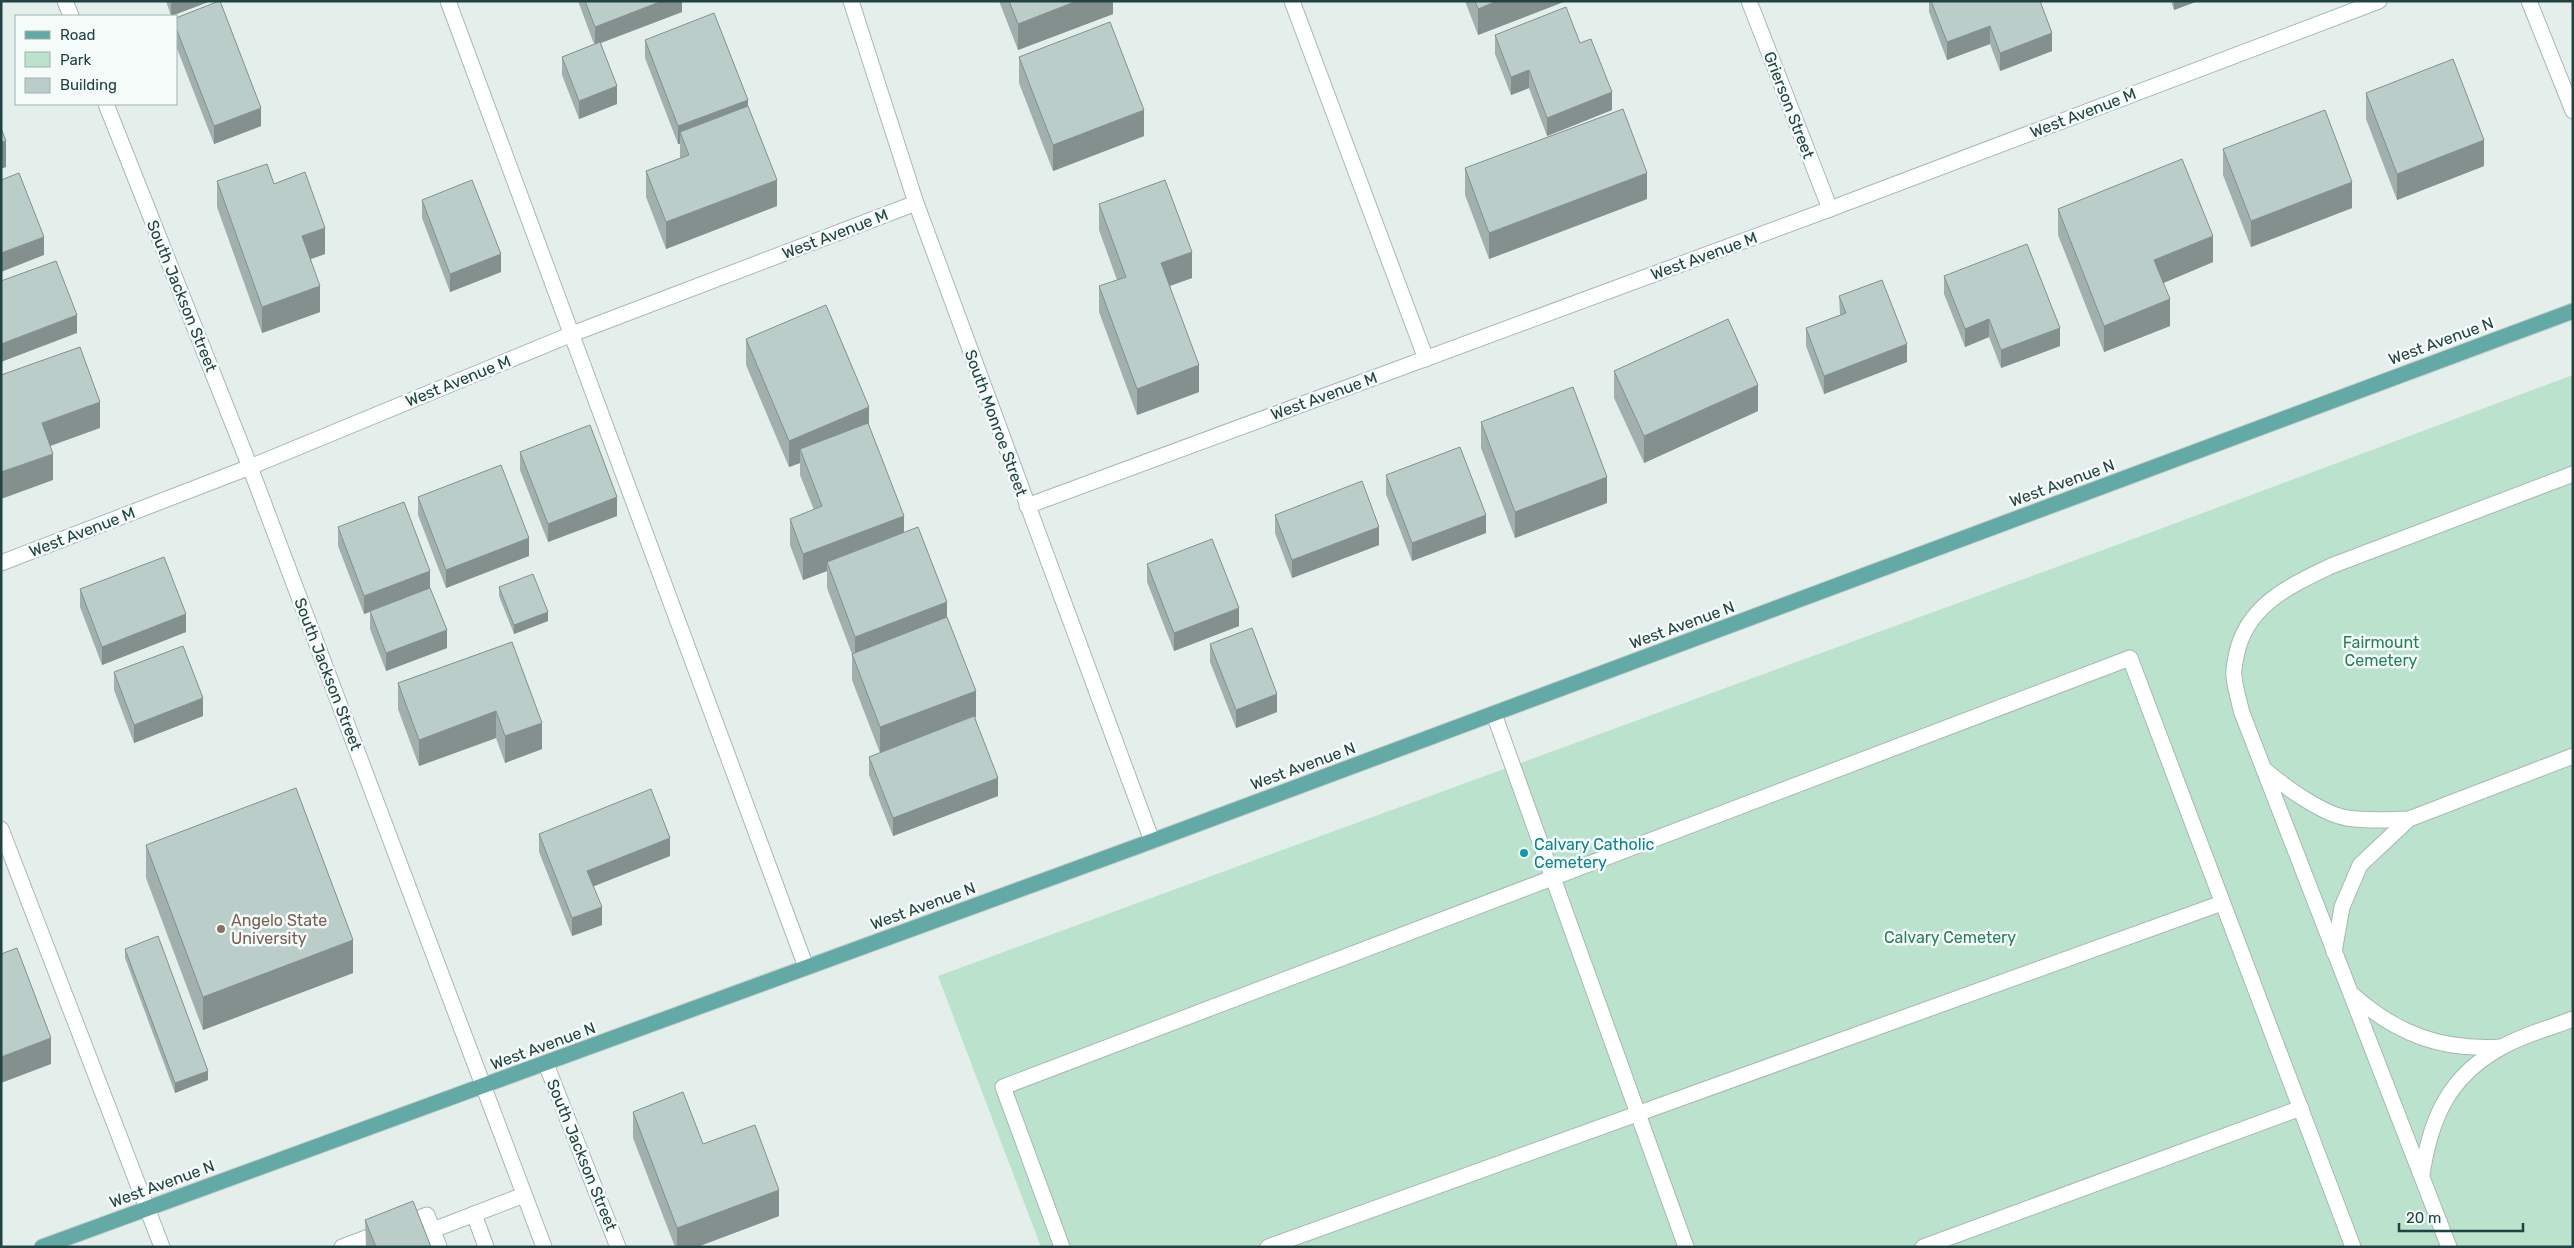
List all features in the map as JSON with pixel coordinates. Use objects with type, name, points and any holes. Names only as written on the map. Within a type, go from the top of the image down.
[{"type":"main road","name":"West Avenue N","points":[[42,1247],[1152,841],[2573,311]]},
{"type":"street","points":[[65,1],[71,15]]},
{"type":"street","points":[[448,1],[806,967]]},
{"type":"street","name":"South Monroe Street","points":[[850,1],[916,203],[1152,841]]},
{"type":"street","points":[[1292,1],[1426,358]]},
{"type":"street","name":"Grierson Street","points":[[1749,1],[1830,209]]},
{"type":"street","name":"West Avenue M","points":[[1027,506],[1830,209],[2379,1]]},
{"type":"street","points":[[2529,1],[2573,111]]},
{"type":"street","name":"South Jackson Street","points":[[106,105],[250,467],[544,1247]]},
{"type":"street","name":"West Avenue M","points":[[1,563],[250,467],[572,334],[916,203]]},
{"type":"street","points":[[2449,1247],[2242,713],[2233,675],[2238,645],[2250,620],[2268,601],[2297,582],[2331,566],[2573,474]]},
{"type":"street","points":[[1062,1247],[1003,1086],[2130,658],[2353,1247]]},
{"type":"street","points":[[1494,714],[1686,1247]]},
{"type":"street","points":[[2263,768],[2284,786],[2314,804],[2345,818],[2409,819],[2573,756]]},
{"type":"street","points":[[2334,952],[2342,907],[2360,866],[2409,819]]},
{"type":"street","points":[[1,829],[162,1247]]},
{"type":"street","points":[[1268,1247],[2222,903]]},
{"type":"street","points":[[2350,993],[2372,1012],[2400,1029],[2438,1043],[2474,1048],[2502,1046]]},
{"type":"street","points":[[2422,1176],[2426,1143],[2439,1108],[2459,1080],[2502,1046],[2573,1019]]},
{"type":"street","name":"South Jackson Street","points":[[546,1064],[618,1247]]},
{"type":"street","points":[[1923,1247],[2301,1108]]},
{"type":"street","points":[[433,1230],[524,1194]]},
{"type":"street","points":[[474,1214],[486,1247]]},
{"type":"street","points":[[342,1247],[427,1215],[439,1247]]},
{"type":"green space","name":"Calvary Cemetery","points":[[2573,375],[2573,1247],[1041,1247],[938,976],[2133,539]]},
{"type":"building","points":[[220,1],[261,108],[214,126],[178,33],[178,17]]},
{"type":"building","points":[[585,1],[662,1],[595,27]]},
{"type":"building","points":[[1009,1],[1077,1],[1018,24]]},
{"type":"building","points":[[1475,1],[1497,1],[1478,9]]},
{"type":"building","points":[[1931,1],[2040,1],[2052,33],[2000,53],[1990,26],[1947,42]]},
{"type":"building","points":[[1566,7],[1580,43],[1591,39],[1612,92],[1547,118],[1529,70],[1511,77],[1495,35]]},
{"type":"building","points":[[714,13],[748,100],[678,126],[645,40]]},
{"type":"building","points":[[1110,22],[1144,110],[1053,145],[1019,57]]},
{"type":"building","points":[[600,42],[617,86],[579,101],[562,57]]},
{"type":"building","points":[[2453,59],[2484,140],[2397,174],[2366,93]]},
{"type":"building","points":[[748,106],[777,180],[666,222],[646,171],[689,155],[680,132]]},
{"type":"building","points":[[1623,109],[1647,173],[1489,233],[1465,168]]},
{"type":"building","points":[[2325,110],[2352,182],[2251,221],[2223,149]]},
{"type":"building","points":[[1,128],[6,141],[1,142]]},
{"type":"building","points":[[2182,159],[2213,236],[2154,260],[2170,299],[2104,326],[2058,209]]},
{"type":"building","points":[[267,164],[274,184],[305,172],[325,228],[302,236],[320,286],[262,307],[217,181]]},
{"type":"building","points":[[19,173],[44,237],[1,253],[1,180]]},
{"type":"building","points":[[472,180],[501,254],[450,274],[422,200]]},
{"type":"building","points":[[1165,180],[1192,252],[1161,263],[1199,365],[1137,389],[1099,286],[1126,277],[1099,204]]},
{"type":"building","points":[[2027,244],[2060,328],[2001,350],[1989,319],[1965,329],[1944,276]]},
{"type":"building","points":[[56,261],[77,315],[1,344],[1,281]]},
{"type":"building","points":[[1882,280],[1907,344],[1824,376],[1806,328],[1846,313],[1839,296]]},
{"type":"building","points":[[826,305],[869,407],[789,441],[746,339]]},
{"type":"building","points":[[1728,319],[1758,385],[1644,436],[1614,371]]},
{"type":"building","points":[[80,347],[100,402],[42,423],[53,454],[1,472],[1,375]]},
{"type":"building","points":[[1573,387],[1607,477],[1515,512],[1481,422]]},
{"type":"building","points":[[868,423],[904,516],[803,554],[790,519],[822,506],[800,449]]},
{"type":"building","points":[[590,425],[617,497],[548,524],[520,452]]},
{"type":"building","points":[[1460,447],[1486,515],[1412,543],[1386,475]]},
{"type":"building","points":[[501,465],[529,538],[446,570],[418,497]]},
{"type":"building","points":[[1362,481],[1379,527],[1292,560],[1275,515]]},
{"type":"building","points":[[404,502],[430,571],[364,596],[338,527]]},
{"type":"building","points":[[918,527],[947,602],[855,637],[827,562]]},
{"type":"building","points":[[1212,539],[1239,608],[1174,633],[1147,564]]},
{"type":"building","points":[[164,557],[186,614],[102,647],[80,589]]},
{"type":"building","points":[[533,574],[548,612],[514,625],[499,587]]},
{"type":"building","points":[[430,588],[447,630],[386,653],[370,611]]},
{"type":"building","points":[[947,617],[976,691],[880,727],[852,654]]},
{"type":"building","points":[[1252,628],[1277,694],[1236,710],[1210,644]]},
{"type":"building","points":[[512,642],[542,723],[505,736],[496,711],[419,740],[398,683]]},
{"type":"building","points":[[183,646],[203,698],[134,725],[114,672]]},
{"type":"building","points":[[974,716],[998,778],[893,818],[869,757]]},
{"type":"building","points":[[296,788],[353,940],[203,997],[146,845]]},
{"type":"building","points":[[651,789],[670,838],[587,871],[602,907],[572,918],[539,834]]},
{"type":"building","points":[[158,936],[208,1071],[175,1083],[125,949]]},
{"type":"building","points":[[17,948],[51,1038],[1,1057],[1,954]]},
{"type":"building","points":[[683,1092],[703,1144],[755,1125],[779,1190],[677,1228],[633,1112]]},
{"type":"building","points":[[413,1201],[431,1247],[376,1247],[365,1220]]},
{"type":"place","name":"Calvary Catholic Cemetery","points":[[1524,853]]},
{"type":"place","name":"Angelo State University","points":[[221,929]]},
{"type":"park label","name":"Fairmount Cemetery","points":[[2381,651]]}]
